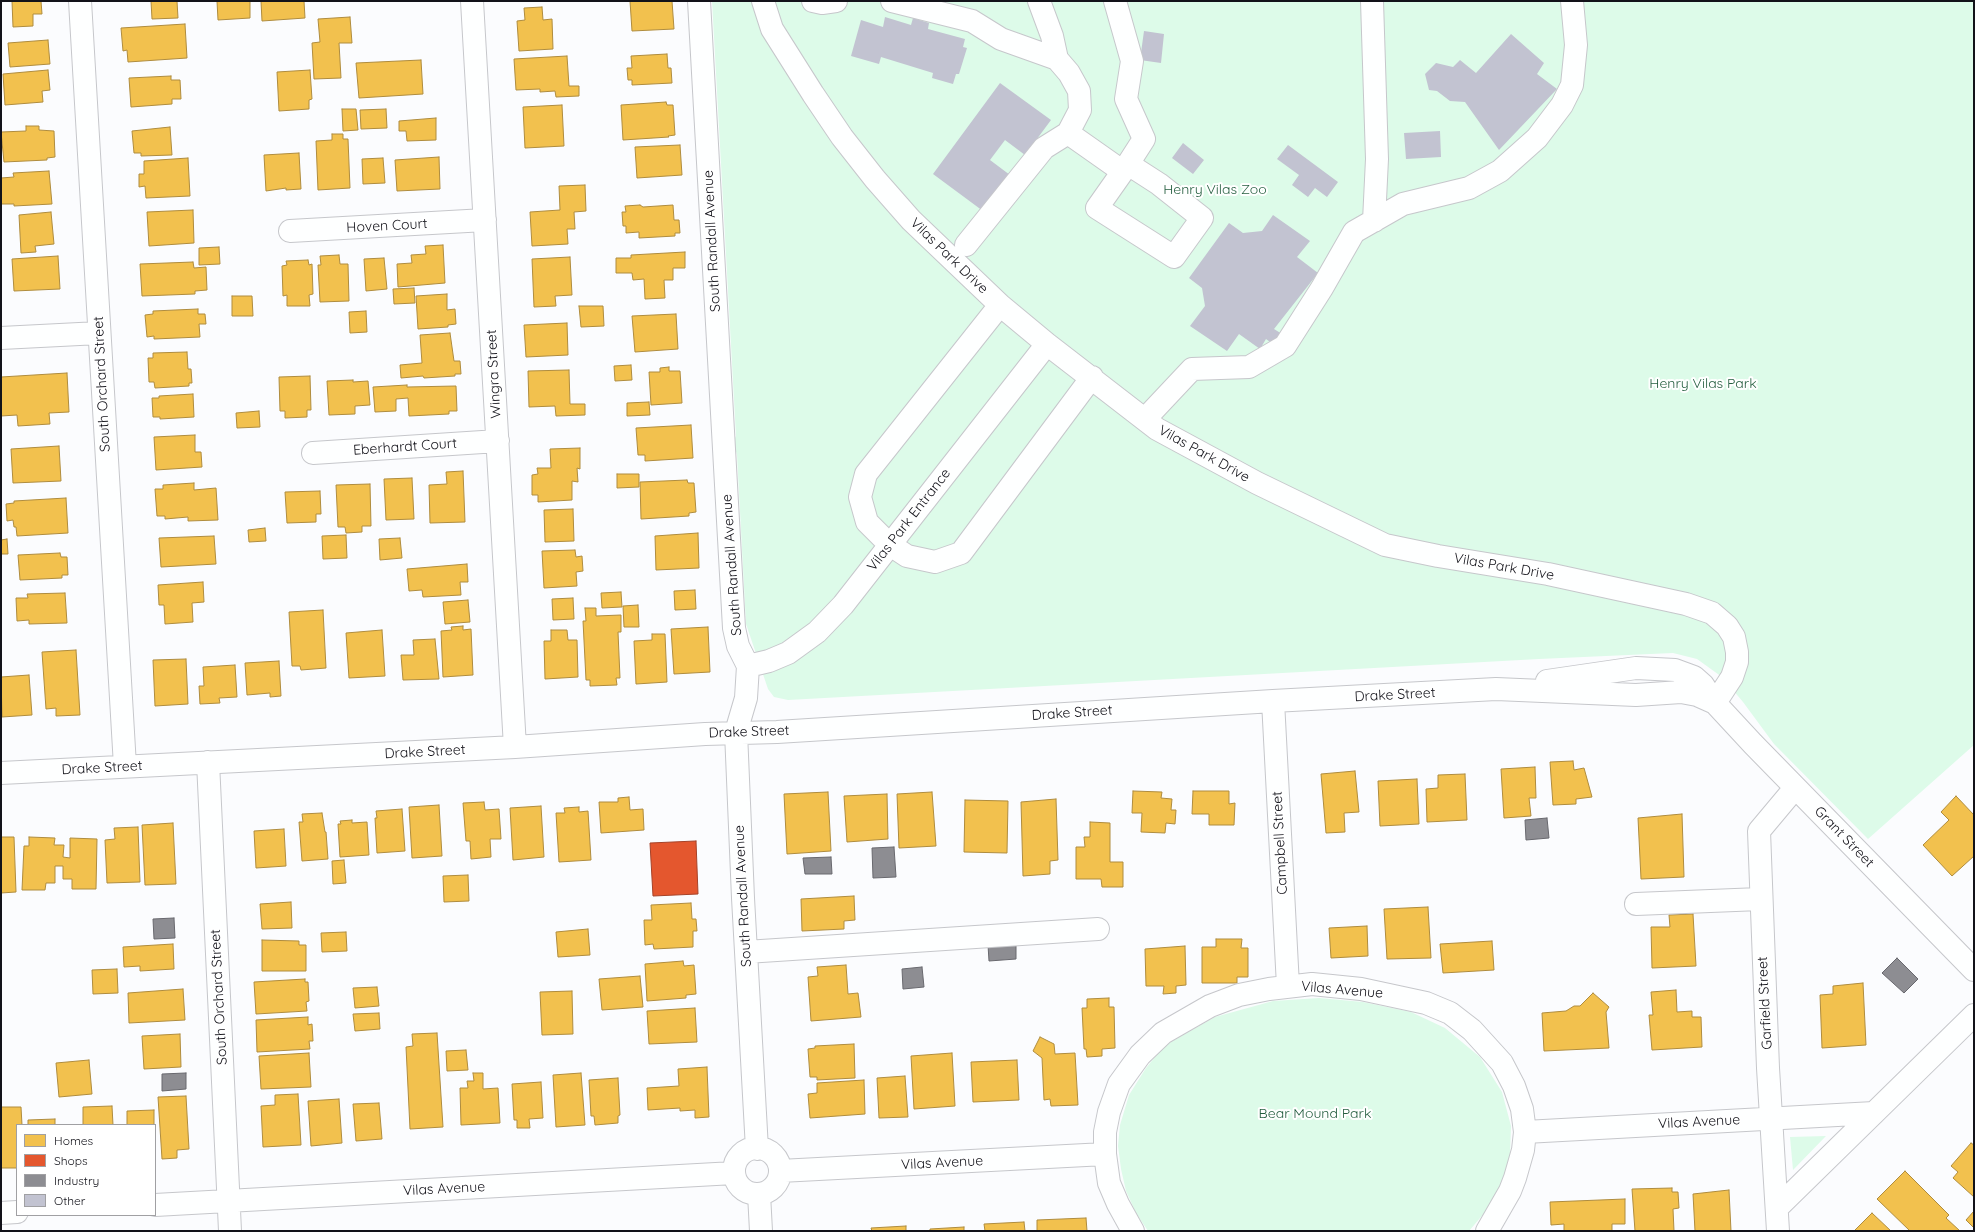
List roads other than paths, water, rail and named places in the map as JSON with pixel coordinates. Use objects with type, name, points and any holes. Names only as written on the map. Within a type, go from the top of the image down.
[{"type":"street","name":"South Orchard Street","points":[[80,1],[125,766]]},
{"type":"street","name":"Wingra Street","points":[[472,1],[515,747]]},
{"type":"street","name":"South Randall Avenue","points":[[699,1],[734,628],[738,646],[748,666],[746,698],[736,732],[757,1148]]},
{"type":"street","name":"Vilas Park Drive","points":[[764,1],[772,29],[812,94],[842,138],[911,220],[1000,305],[1047,344],[1092,377],[1157,429],[1257,483],[1385,545],[1438,556],[1556,576],[1686,604],[1712,613],[1727,626],[1734,637],[1737,652],[1737,662],[1732,677],[1715,704]]},
{"type":"street","points":[[813,1],[822,3],[836,1]]},
{"type":"street","points":[[892,1],[972,21],[1001,39],[1057,59]]},
{"type":"street","points":[[966,245],[1044,148],[1068,133],[1080,110],[1079,91],[1069,73],[1057,59],[1052,36],[1039,1]]},
{"type":"street","points":[[1068,133],[1125,167],[1144,139],[1126,99],[1132,61],[1115,1]]},
{"type":"street","points":[[1372,1],[1377,159],[1374,221]]},
{"type":"street","points":[[1145,419],[1192,369],[1249,367],[1285,346],[1322,288],[1354,232],[1403,204],[1468,188],[1500,171],[1536,138],[1562,106],[1572,85],[1576,45],[1572,1]]},
{"type":"street","name":"Hoven Court","points":[[290,231],[485,220]]},
{"type":"street","points":[[1000,305],[866,474],[860,497],[867,522],[889,544],[907,556],[935,562],[961,553],[1092,377]]},
{"type":"street","points":[[1,338],[99,333]]},
{"type":"street","name":"Vilas Park Entrance","points":[[748,666],[769,661],[788,653],[817,632],[843,605],[889,544],[1047,344]]},
{"type":"street","name":"Eberhardt Court","points":[[313,453],[498,441]]},
{"type":"street","name":"Drake Street","points":[[1,773],[515,747],[736,732],[784,731],[1496,689],[1636,695],[1681,692],[1697,695],[1715,704]]},
{"type":"street","name":"Campbell Street","points":[[1273,701],[1288,986]]},
{"type":"street","name":"Grant Street","points":[[1715,704],[1795,788],[1974,970]]},
{"type":"street","name":"South Orchard Street","points":[[208,762],[230,1231]]},
{"type":"street","name":"Garfield Street","points":[[1778,1231],[1760,899],[1759,831],[1795,788]]},
{"type":"street","points":[[1636,904],[1760,899]]},
{"type":"street","points":[[746,952],[1098,929]]},
{"type":"street","name":"Vilas Avenue","points":[[1133,1231],[1118,1204],[1109,1183],[1105,1154],[1106,1125],[1119,1084],[1140,1055],[1163,1033],[1210,1006],[1239,995],[1288,986],[1312,984],[1361,989],[1426,1003],[1450,1014],[1472,1030],[1502,1063],[1514,1086],[1522,1109],[1525,1132],[1523,1150],[1510,1191],[1487,1231]]},
{"type":"street","points":[[1777,1208],[1974,1015]]},
{"type":"street","name":"Vilas Avenue","points":[[1525,1132],[1874,1113]]},
{"type":"street","points":[[757,1148],[770,1153],[775,1158],[780,1171],[779,1178],[771,1189],[759,1194],[745,1191],[739,1186],[734,1173],[737,1159],[749,1150],[757,1148]]},
{"type":"street","name":"Vilas Avenue","points":[[780,1171],[1105,1154]]},
{"type":"street","name":"Vilas Avenue","points":[[156,1205],[734,1173]]},
{"type":"street","points":[[759,1194],[761,1231]]},
{"type":"street","points":[[1,1213],[16,1212]]},
{"type":"park label","name":"Henry Vilas Zoo","points":[[1215,190]]},
{"type":"park label","name":"Henry Vilas Park","points":[[1703,384]]},
{"type":"park label","name":"Bear Mound Park","points":[[1315,1114]]}]
